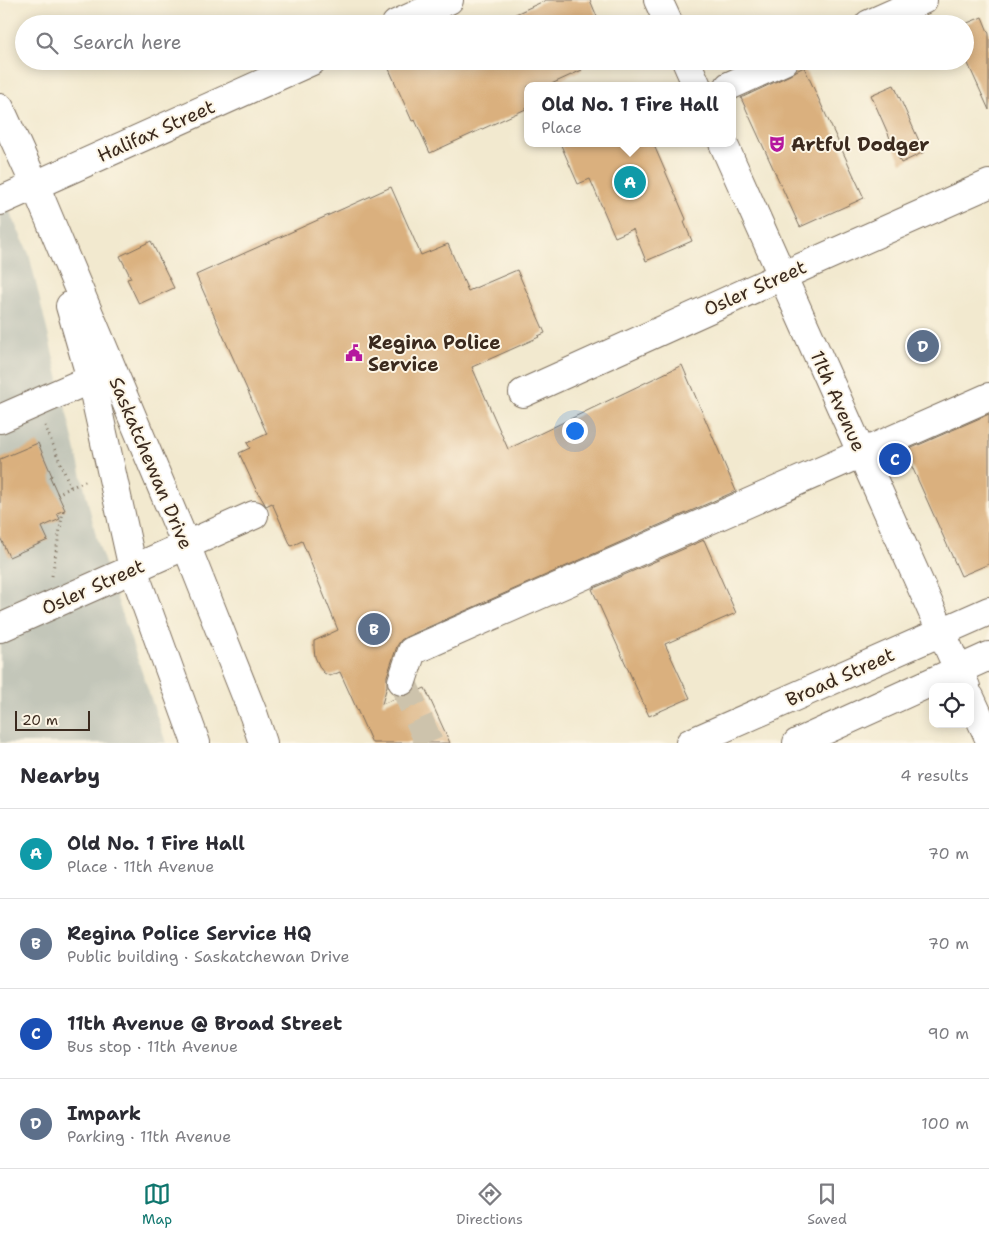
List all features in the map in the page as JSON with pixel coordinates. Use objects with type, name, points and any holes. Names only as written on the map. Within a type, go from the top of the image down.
[{"type":"street","points":[[416,15],[449,0]]},
{"type":"street","points":[[658,0],[665,15]]},
{"type":"street","points":[[889,15],[923,0]]},
{"type":"street","name":"Halifax Street","points":[[0,201],[292,70]]},
{"type":"street","points":[[690,70],[695,82]]},
{"type":"street","points":[[736,83],[764,70]]},
{"type":"street","name":"Saskatchewan Drive","points":[[0,108],[35,184],[186,546],[263,743]]},
{"type":"street","name":"11th Avenue","points":[[725,147],[962,678]]},
{"type":"street","name":"Saskatchewan Drive","points":[[35,184],[91,379],[133,569],[196,743]]},
{"type":"street","name":"Osler Street","points":[[522,393],[989,184]]},
{"type":"street","points":[[0,419],[91,379]]},
{"type":"street","points":[[402,681],[412,651],[989,397]]},
{"type":"street","name":"Osler Street","points":[[0,628],[254,515]]},
{"type":"street","name":"Broad Street","points":[[690,743],[989,611]]},
{"type":"street","points":[[797,743],[962,678],[989,656]]},
{"type":"street","points":[[974,706],[989,738]]},
{"type":"path","points":[[35,404],[71,488]]},
{"type":"path","points":[[57,494],[111,470]]},
{"type":"path","points":[[46,607],[63,511]]},
{"type":"shaded area","points":[[0,190],[29,254],[97,540],[166,743],[0,743]]},
{"type":"building","points":[[546,0],[590,0],[596,15],[514,15]]},
{"type":"building","points":[[982,17],[989,34],[989,110],[971,70],[974,70],[974,20]]},
{"type":"building","points":[[389,70],[582,70],[556,82],[524,82],[524,110],[430,153],[415,120],[412,121]]},
{"type":"building","points":[[805,70],[864,198],[800,227],[741,98],[796,71]]},
{"type":"building","points":[[894,85],[924,152],[901,163],[871,95]]},
{"type":"building","points":[[562,147],[655,147],[686,219],[684,222],[692,241],[646,261],[633,229],[615,237],[590,179],[578,184]]},
{"type":"building","points":[[391,187],[421,255],[448,244],[468,291],[517,270],[545,333],[472,367],[508,449],[682,365],[736,491],[401,640],[397,646],[387,676],[387,686],[382,704],[425,688],[450,743],[372,743],[340,672],[330,676],[320,668],[315,657],[314,641],[338,630],[302,541],[291,546],[272,503],[266,506],[258,494],[239,453],[250,448],[247,443],[267,434],[196,275]]},
{"type":"building","points":[[151,241],[174,288],[139,304],[127,279],[131,278],[120,256]]},
{"type":"building","points":[[989,414],[989,564],[961,576],[905,451]]},
{"type":"building","points":[[38,443],[52,476],[50,477],[65,510],[57,513],[60,519],[42,527],[48,540],[9,557],[0,537],[0,459]]},
{"type":"building","points":[[704,540],[736,613],[665,644],[690,698],[649,716],[592,589]]},
{"type":"tunnel","points":[[402,681],[429,743]]},
{"type":"place","name":"Artful Dodger","points":[[777,144]]},
{"type":"place","name":"Old No. 1 Fire Hall","points":[[630,182]]},
{"type":"place","name":"Impark","points":[[923,346]]},
{"type":"place","name":"Regina Police Service","points":[[354,353]]},
{"type":"place","name":"11th Avenue @ Broad Street","points":[[895,459]]},
{"type":"place","name":"Regina Police Service HQ","points":[[374,629]]}]
